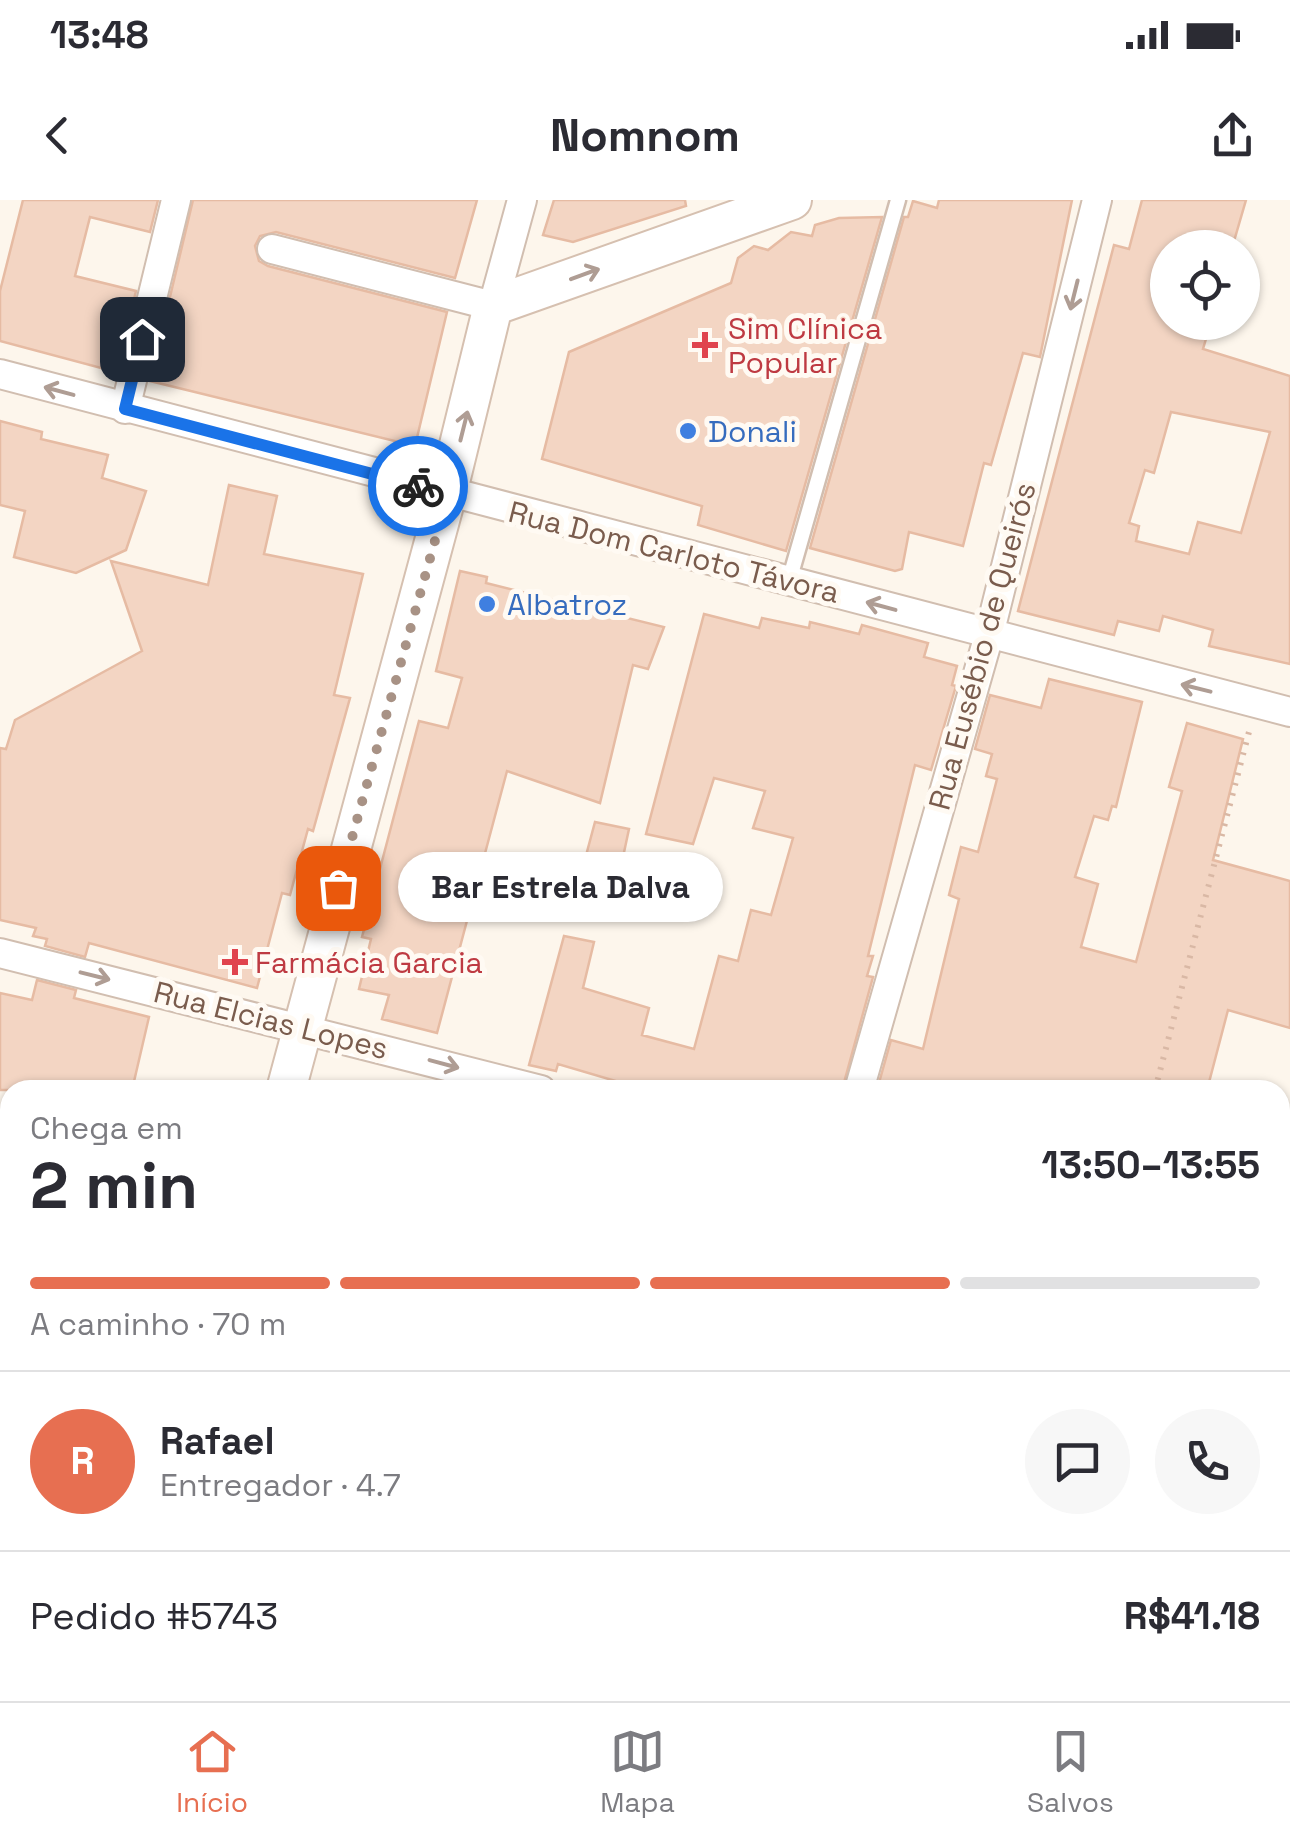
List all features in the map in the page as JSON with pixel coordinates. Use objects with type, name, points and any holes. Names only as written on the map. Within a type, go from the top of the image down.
[{"type":"main road","points":[[288,1080],[448,494],[493,306],[792,200]]},
{"type":"street","points":[[125,409],[176,200]]},
{"type":"street","points":[[272,249],[493,306],[522,200]]},
{"type":"street","name":"Rua Eusébio de Queirós","points":[[862,1080],[989,634],[1097,200]]},
{"type":"street","name":"Rua Dom Carloto Távora","points":[[0,374],[1290,712]]},
{"type":"street","name":"Rua Elcias Lopes","points":[[0,953],[503,1080]]},
{"type":"lane","points":[[789,581],[898,200]]},
{"type":"path","points":[[1158,1080],[1256,704]]},
{"type":"building","points":[[23,200],[158,200],[150,232],[90,217],[75,276],[136,291],[116,372],[0,341],[0,291]]},
{"type":"building","points":[[193,200],[477,200],[455,278],[276,232],[260,236],[255,246],[259,261],[268,266],[447,312],[415,446],[150,381]]},
{"type":"building","points":[[554,200],[685,200],[686,206],[573,242],[543,235]]},
{"type":"building","points":[[939,200],[1072,200],[1040,357],[1023,353],[991,465],[984,463],[963,546],[909,532],[902,569],[895,571],[810,548],[904,217],[908,217],[913,201],[937,208]]},
{"type":"building","points":[[1142,200],[1246,200],[1237,230],[1150,230],[1150,340],[1206,340],[1203,349],[1290,376],[1290,664],[1209,646],[1213,630],[1163,616],[1159,631],[1118,621],[1114,635],[1018,611],[1114,245],[1129,249]],"holes":[[[1171,412],[1270,432],[1241,533],[1198,522],[1189,554],[1136,541],[1139,526],[1129,523],[1145,470],[1154,473]]]},
{"type":"building","points":[[882,217],[786,551],[698,525],[702,506],[542,459],[569,352],[731,283],[738,258],[754,246],[768,250],[791,232],[812,236],[815,225],[839,218]]},
{"type":"building","points":[[0,421],[42,432],[41,439],[108,455],[102,478],[146,491],[126,550],[76,573],[14,557],[25,511],[0,505]]},
{"type":"building","points":[[229,485],[277,496],[264,554],[363,574],[334,695],[350,698],[313,831],[308,829],[290,895],[282,893],[257,988],[89,943],[85,957],[45,946],[47,939],[33,936],[36,928],[0,920],[0,748],[6,749],[15,720],[142,651],[111,561],[208,585]]},
{"type":"building","points":[[460,571],[487,577],[486,583],[664,627],[648,669],[633,665],[600,803],[507,771],[437,1033],[382,1019],[389,995],[359,989],[371,939],[362,937],[419,721],[448,728],[462,678],[436,671]]},
{"type":"building","points":[[704,614],[759,628],[762,618],[809,628],[810,622],[859,634],[862,625],[928,643],[924,657],[957,666],[952,685],[956,686],[931,770],[915,765],[868,956],[873,956],[867,976],[873,977],[845,1080],[612,1080],[558,1064],[556,1071],[529,1065],[564,936],[594,942],[583,988],[649,1008],[642,1035],[694,1049],[719,956],[738,961],[751,910],[771,915],[793,838],[753,828],[765,791],[714,778],[693,844],[646,834]]},
{"type":"building","points":[[1049,679],[1142,702],[1116,807],[1112,806],[1108,820],[1094,816],[1075,877],[1098,884],[1081,947],[1136,962],[1182,791],[1169,787],[1187,723],[1243,739],[1213,860],[1290,881],[1290,1028],[1228,1010],[1210,1080],[880,1080],[891,1040],[923,1049],[959,899],[949,895],[961,847],[978,852],[997,779],[986,776],[992,754],[975,749],[990,695],[1041,708]]},
{"type":"building","points":[[595,822],[629,829],[620,871],[584,863]]},
{"type":"building","points":[[37,980],[76,990],[74,998],[149,1017],[134,1080],[0,1080],[0,993],[32,1000]]},
{"type":"way so far","points":[[338,888],[448,494],[418,486]]},
{"type":"place","name":"Sim Clínica Popular","points":[[705,345]]},
{"type":"place","name":"Donali","points":[[688,431]]},
{"type":"place","name":"Albatroz","points":[[487,604]]},
{"type":"place","name":"Bar Estrela Dalva","points":[[338,888]]},
{"type":"place","name":"Farmácia Garcia","points":[[235,962]]},
{"type":"route","points":[[142,339],[125,409],[418,486]]}]
